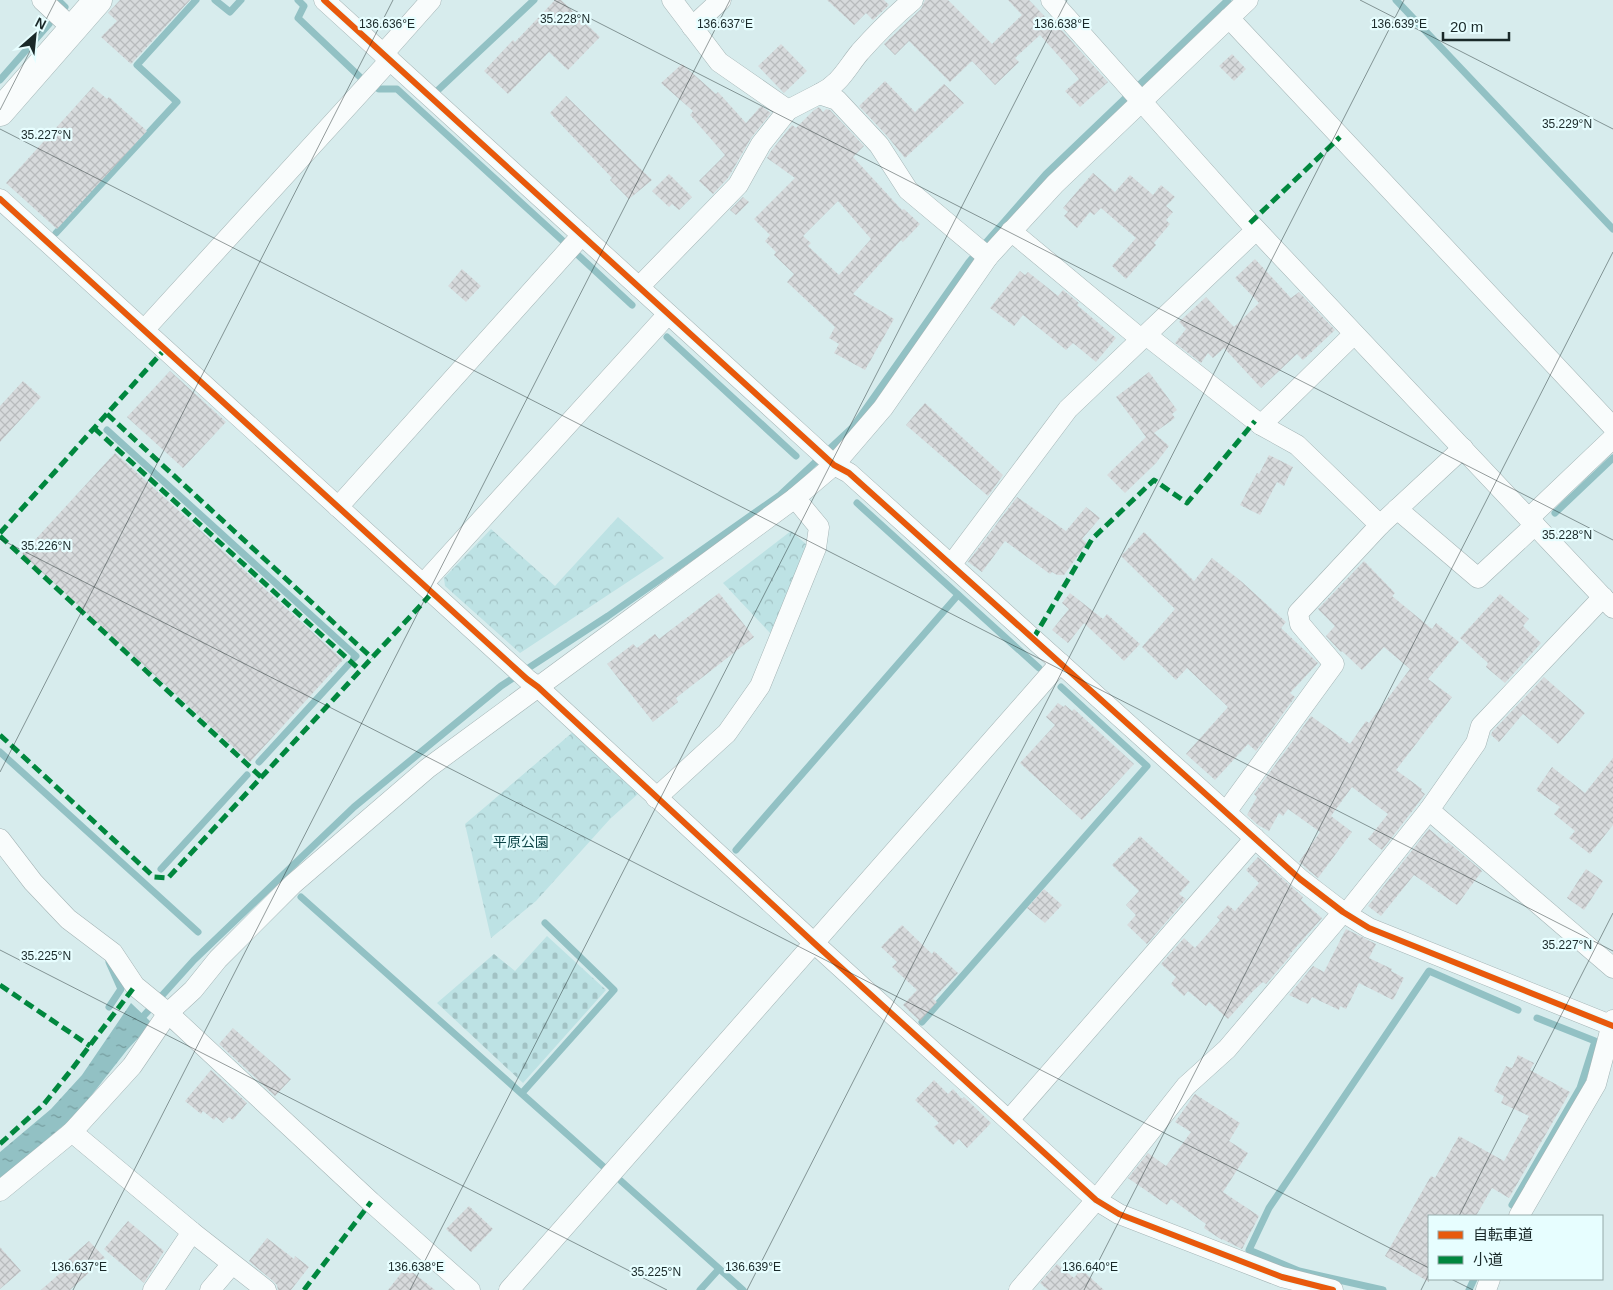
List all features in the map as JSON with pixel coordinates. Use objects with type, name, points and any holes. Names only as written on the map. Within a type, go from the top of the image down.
[{"type":"street","points":[[42,0],[73,29]]},
{"type":"street","points":[[0,112],[98,0]]},
{"type":"street","points":[[324,0],[831,462],[849,473],[1300,879],[1344,913],[1368,928],[1613,1024],[1596,1084],[1520,1215]]},
{"type":"street","points":[[144,330],[386,57],[431,0]]},
{"type":"street","points":[[672,0],[719,62],[788,110]]},
{"type":"street","points":[[692,27],[722,0]]},
{"type":"street","points":[[639,287],[738,185],[761,144],[788,110],[832,87],[860,52],[913,0]]},
{"type":"street","points":[[1019,1290],[1096,1200],[1186,1086],[1227,1049],[1344,913],[1429,810],[1476,743],[1481,726],[1608,602],[1256,230],[1051,0]]},
{"type":"street","points":[[0,1191],[72,1132],[132,1066],[168,1013],[193,990],[218,959],[293,884],[428,768],[533,683],[676,585],[796,498],[882,408],[986,255],[1140,98],[1248,0]]},
{"type":"street","points":[[1228,18],[1613,427]]},
{"type":"street","points":[[820,94],[837,100],[878,146],[908,190],[986,255]]},
{"type":"street","points":[[0,199],[533,683],[656,798],[1096,1200],[1119,1214],[1282,1277],[1332,1290]]},
{"type":"street","points":[[951,565],[1068,409],[1256,230]]},
{"type":"street","points":[[1011,231],[1143,337],[1261,425],[1297,445],[1380,525]]},
{"type":"street","points":[[338,507],[582,236]]},
{"type":"street","points":[[423,584],[668,314]]},
{"type":"street","points":[[1261,425],[1354,334]]},
{"type":"street","points":[[1397,509],[1478,578],[1613,438]]},
{"type":"street","points":[[1226,812],[1334,664],[1300,624],[1298,613],[1380,525],[1463,448]]},
{"type":"street","points":[[656,798],[727,733],[760,686],[816,548],[819,527],[796,498]]},
{"type":"street","points":[[509,1290],[1060,663]]},
{"type":"street","points":[[1429,810],[1613,968]]},
{"type":"street","points":[[1009,1120],[1255,838]]},
{"type":"street","points":[[0,839],[33,882],[68,918],[113,953],[135,986],[168,1013],[371,1202],[470,1290]]},
{"type":"street","points":[[72,1132],[192,1232],[266,1290]]},
{"type":"street","points":[[153,1290],[192,1232]]},
{"type":"street","points":[[210,1290],[232,1264]]},
{"type":"green space","points":[[618,517],[664,558],[520,653],[445,586],[444,578],[491,529],[555,586]]},
{"type":"green space","points":[[791,531],[807,545],[771,634],[723,583]]},
{"type":"green space","name":"平原公園","points":[[573,732],[639,793],[610,819],[536,901],[491,938],[465,824]]},
{"type":"green space","points":[[547,936],[606,990],[523,1083],[437,1003],[494,954],[515,971]]},
{"type":"water","points":[[131,1003],[152,1023],[127,1050],[76,1115],[0,1179],[0,1152],[51,1109],[82,1075]]},
{"type":"building","points":[[120,0],[190,0],[131,64],[101,37],[117,21],[108,13]]},
{"type":"building","points":[[555,0],[561,0],[600,37],[568,70],[549,52],[508,94],[484,71]]},
{"type":"building","points":[[827,0],[884,0],[889,5],[873,20],[866,13],[854,25]]},
{"type":"building","points":[[925,0],[948,0],[992,44],[1022,15],[1008,0],[1029,0],[1055,27],[1057,25],[1108,82],[1080,107],[1065,91],[1079,79],[1040,35],[1015,58],[1019,62],[995,85],[972,61],[950,82],[909,41],[895,55],[884,44],[921,9]]},
{"type":"building","points":[[781,44],[807,71],[784,93],[758,66]]},
{"type":"building","points":[[1232,54],[1246,69],[1234,81],[1219,66]]},
{"type":"building","points":[[682,64],[716,94],[718,92],[746,123],[761,106],[771,113],[751,138],[728,178],[713,194],[699,181],[725,155],[690,115],[693,111],[661,83]]},
{"type":"building","points":[[885,81],[915,112],[944,84],[964,103],[905,158],[859,106]]},
{"type":"building","points":[[93,87],[107,99],[109,97],[147,131],[57,229],[6,183]]},
{"type":"building","points":[[566,96],[652,180],[629,199],[610,180],[612,178],[550,113]]},
{"type":"building","points":[[819,107],[823,112],[826,109],[830,110],[864,146],[853,157],[902,210],[904,209],[920,224],[903,242],[901,240],[853,294],[894,319],[865,370],[834,353],[839,344],[829,338],[835,327],[787,282],[794,274],[774,255],[776,252],[765,241],[770,235],[754,219],[795,178],[767,158],[792,125],[796,128]],"holes":[[[838,201],[871,239],[839,275],[808,246],[811,243],[803,236]]]},
{"type":"building","points":[[1093,173],[1115,192],[1130,175],[1153,195],[1161,185],[1175,197],[1166,206],[1173,212],[1166,220],[1170,224],[1154,243],[1156,245],[1126,279],[1112,266],[1136,238],[1101,208],[1094,215],[1090,212],[1077,228],[1064,216],[1068,212],[1063,208]]},
{"type":"building","points":[[669,174],[692,197],[679,210],[672,204],[669,207],[652,191]]},
{"type":"building","points":[[743,197],[749,202],[736,215],[730,210]]},
{"type":"building","points":[[1255,259],[1291,298],[1299,292],[1335,330],[1303,360],[1297,354],[1261,388],[1224,348],[1213,358],[1208,353],[1201,363],[1175,343],[1186,329],[1179,322],[1206,297],[1234,327],[1259,303],[1235,278]]},
{"type":"building","points":[[462,269],[481,286],[466,302],[448,286]]},
{"type":"building","points":[[1020,271],[1025,275],[1028,272],[1058,296],[1063,290],[1079,303],[1077,305],[1116,338],[1096,362],[1073,343],[1066,350],[1023,315],[1014,326],[990,308]]},
{"type":"building","points":[[170,371],[226,422],[183,468],[127,417]]},
{"type":"building","points":[[1149,372],[1177,410],[1172,414],[1175,418],[1154,433],[1169,446],[1156,463],[1125,493],[1107,475],[1146,437],[1116,397]]},
{"type":"building","points":[[23,381],[41,397],[0,442],[0,406]]},
{"type":"building","points":[[925,403],[1003,475],[988,496],[906,425]]},
{"type":"building","points":[[115,453],[343,660],[250,762],[22,554]]},
{"type":"building","points":[[1269,455],[1293,467],[1284,486],[1277,482],[1260,515],[1240,505]]},
{"type":"building","points":[[1017,497],[1066,531],[1086,507],[1100,518],[1082,539],[1087,543],[1064,575],[1057,575],[1052,572],[1050,574],[1005,541],[982,572],[968,562]]},
{"type":"building","points":[[1144,532],[1194,581],[1212,558],[1286,622],[1281,628],[1318,663],[1290,693],[1295,697],[1256,751],[1248,744],[1215,780],[1186,754],[1228,707],[1187,668],[1176,680],[1142,647],[1175,609],[1121,556]]},
{"type":"building","points":[[1364,561],[1395,593],[1392,596],[1432,629],[1436,623],[1459,642],[1428,679],[1452,697],[1396,770],[1422,789],[1421,791],[1425,794],[1382,850],[1368,839],[1388,814],[1352,787],[1331,816],[1352,832],[1318,878],[1299,862],[1320,832],[1288,809],[1283,816],[1279,813],[1269,831],[1258,825],[1247,815],[1257,797],[1254,794],[1311,716],[1350,744],[1366,721],[1369,723],[1410,669],[1384,647],[1362,670],[1326,636],[1335,626],[1318,609]]},
{"type":"building","points":[[719,593],[754,637],[676,698],[678,702],[653,722],[607,664],[633,644],[637,648],[655,634],[659,639]]},
{"type":"building","points":[[1070,593],[1103,619],[1107,614],[1140,644],[1124,661],[1084,623],[1068,643],[1052,630],[1069,609],[1062,603]]},
{"type":"building","points":[[1500,594],[1529,619],[1523,626],[1541,643],[1505,683],[1486,667],[1488,663],[1460,638]]},
{"type":"building","points":[[1544,677],[1585,713],[1558,744],[1523,714],[1499,742],[1491,735],[1492,732]]},
{"type":"building","points":[[1058,703],[1064,707],[1065,705],[1072,711],[1074,709],[1134,764],[1082,820],[1020,763],[1055,725],[1046,717]]},
{"type":"building","points":[[1613,758],[1613,825],[1590,854],[1569,838],[1575,831],[1554,814],[1560,807],[1536,790],[1552,767],[1585,793]]},
{"type":"building","points":[[1429,829],[1447,844],[1448,842],[1482,871],[1457,905],[1414,875],[1381,916],[1368,906]]},
{"type":"building","points":[[1140,836],[1190,882],[1179,894],[1186,899],[1147,944],[1127,925],[1136,915],[1126,905],[1139,891],[1112,865]]},
{"type":"building","points":[[1258,857],[1303,897],[1301,900],[1322,918],[1266,984],[1263,982],[1253,991],[1228,1019],[1209,1002],[1206,1006],[1188,991],[1184,996],[1171,984],[1176,977],[1161,964],[1184,938],[1195,948],[1220,920],[1217,917],[1228,905],[1235,911],[1259,883],[1246,870]]},
{"type":"building","points":[[1586,869],[1603,881],[1584,910],[1567,898]]},
{"type":"building","points":[[1044,889],[1062,905],[1045,923],[1027,908]]},
{"type":"building","points":[[902,925],[932,954],[934,951],[958,973],[933,999],[937,1002],[920,1021],[903,1005],[917,990],[892,967],[897,962],[881,947]]},
{"type":"building","points":[[1346,929],[1376,944],[1369,958],[1392,969],[1391,971],[1404,978],[1393,1000],[1359,983],[1346,1009],[1340,1006],[1339,1010],[1312,997],[1308,1004],[1289,995],[1313,966],[1324,972]]},
{"type":"building","points":[[233,1028],[291,1079],[275,1096],[219,1044]]},
{"type":"building","points":[[1518,1055],[1534,1063],[1530,1070],[1570,1092],[1509,1198],[1492,1188],[1477,1215],[1428,1215],[1429,1282],[1385,1256],[1431,1176],[1435,1178],[1459,1136],[1504,1161],[1529,1116],[1501,1103],[1504,1096],[1494,1091],[1506,1066],[1512,1068]]},
{"type":"building","points":[[211,1070],[247,1103],[233,1120],[229,1117],[223,1123],[216,1117],[214,1120],[203,1111],[201,1114],[185,1101]]},
{"type":"building","points":[[934,1080],[948,1094],[953,1089],[962,1099],[964,1097],[991,1123],[967,1148],[959,1139],[953,1145],[934,1127],[939,1123],[915,1100]]},
{"type":"building","points":[[1195,1094],[1240,1123],[1229,1141],[1248,1153],[1223,1192],[1259,1216],[1242,1249],[1222,1240],[1204,1228],[1206,1224],[1171,1199],[1167,1205],[1128,1178],[1148,1153],[1166,1166],[1191,1132],[1175,1122]]},
{"type":"building","points":[[469,1206],[493,1229],[471,1252],[446,1229]]},
{"type":"building","points":[[128,1221],[164,1251],[144,1283],[104,1249]]},
{"type":"building","points":[[267,1238],[294,1259],[295,1256],[309,1267],[291,1290],[278,1290],[277,1285],[273,1281],[249,1261]]},
{"type":"building","points":[[89,1241],[105,1258],[70,1290],[41,1290],[66,1268],[63,1264]]},
{"type":"building","points":[[0,1247],[21,1271],[0,1289]]},
{"type":"building","points":[[1057,1264],[1074,1278],[1081,1269],[1104,1290],[1048,1290],[1040,1283]]},
{"type":"building","points":[[406,1267],[435,1290],[388,1290]]},
{"type":"waterway","points":[[58,0],[65,7]]},
{"type":"waterway","points":[[56,233],[177,102],[137,65],[196,0]]},
{"type":"waterway","points":[[215,0],[230,12],[241,0]]},
{"type":"waterway","points":[[298,0],[304,6],[298,18],[360,77]]},
{"type":"waterway","points":[[437,91],[534,0]]},
{"type":"waterway","points":[[139,1021],[194,960],[354,807],[501,686],[608,616],[780,495],[853,427],[969,262],[1046,174],[1228,0]]},
{"type":"waterway","points":[[1396,0],[1613,229]]},
{"type":"waterway","points":[[0,80],[49,24]]},
{"type":"waterway","points":[[379,89],[397,89],[563,241]]},
{"type":"waterway","points":[[579,256],[632,305]]},
{"type":"waterway","points":[[667,337],[796,456]]},
{"type":"waterway","points":[[107,430],[356,656],[354,658]]},
{"type":"waterway","points":[[1555,513],[1613,458]]},
{"type":"waterway","points":[[857,503],[1039,668]]},
{"type":"waterway","points":[[736,850],[958,595]]},
{"type":"waterway","points":[[259,762],[348,665]]},
{"type":"waterway","points":[[922,1022],[1147,766],[1061,687]]},
{"type":"waterway","points":[[0,752],[198,932]]},
{"type":"waterway","points":[[161,869],[247,775]]},
{"type":"waterway","points":[[301,897],[605,1168]]},
{"type":"waterway","points":[[522,1093],[614,990],[545,923]]},
{"type":"waterway","points":[[109,962],[121,989],[109,1007]]},
{"type":"waterway","points":[[1383,1290],[1299,1271],[1249,1250],[1269,1208],[1429,971],[1518,1010]]},
{"type":"waterway","points":[[1512,1205],[1580,1088],[1595,1041],[1537,1018]]},
{"type":"waterway","points":[[621,1181],[743,1290]]},
{"type":"waterway","points":[[700,1290],[719,1269]]},
{"type":"waterway","points":[[1469,1290],[1474,1280]]},
{"type":"marked path","points":[[1250,223],[1340,137]]},
{"type":"marked path","points":[[0,533],[165,349]]},
{"type":"marked path","points":[[107,414],[372,658]]},
{"type":"marked path","points":[[1033,639],[1092,539],[1154,480],[1187,503],[1255,421]]},
{"type":"marked path","points":[[94,428],[360,670]]},
{"type":"marked path","points":[[0,536],[261,777]]},
{"type":"marked path","points":[[0,735],[154,877],[168,878],[432,593]]},
{"type":"marked path","points":[[0,985],[90,1046]]},
{"type":"marked path","points":[[0,1144],[44,1104],[135,986]]},
{"type":"marked path","points":[[304,1290],[371,1202]]},
{"type":"cycle path","points":[[324,0],[834,465],[849,473],[1300,879],[1343,912],[1369,928],[1613,1026]]},
{"type":"cycle path","points":[[0,199],[538,687],[814,943],[1096,1200],[1119,1214],[1282,1277],[1333,1290]]}]
